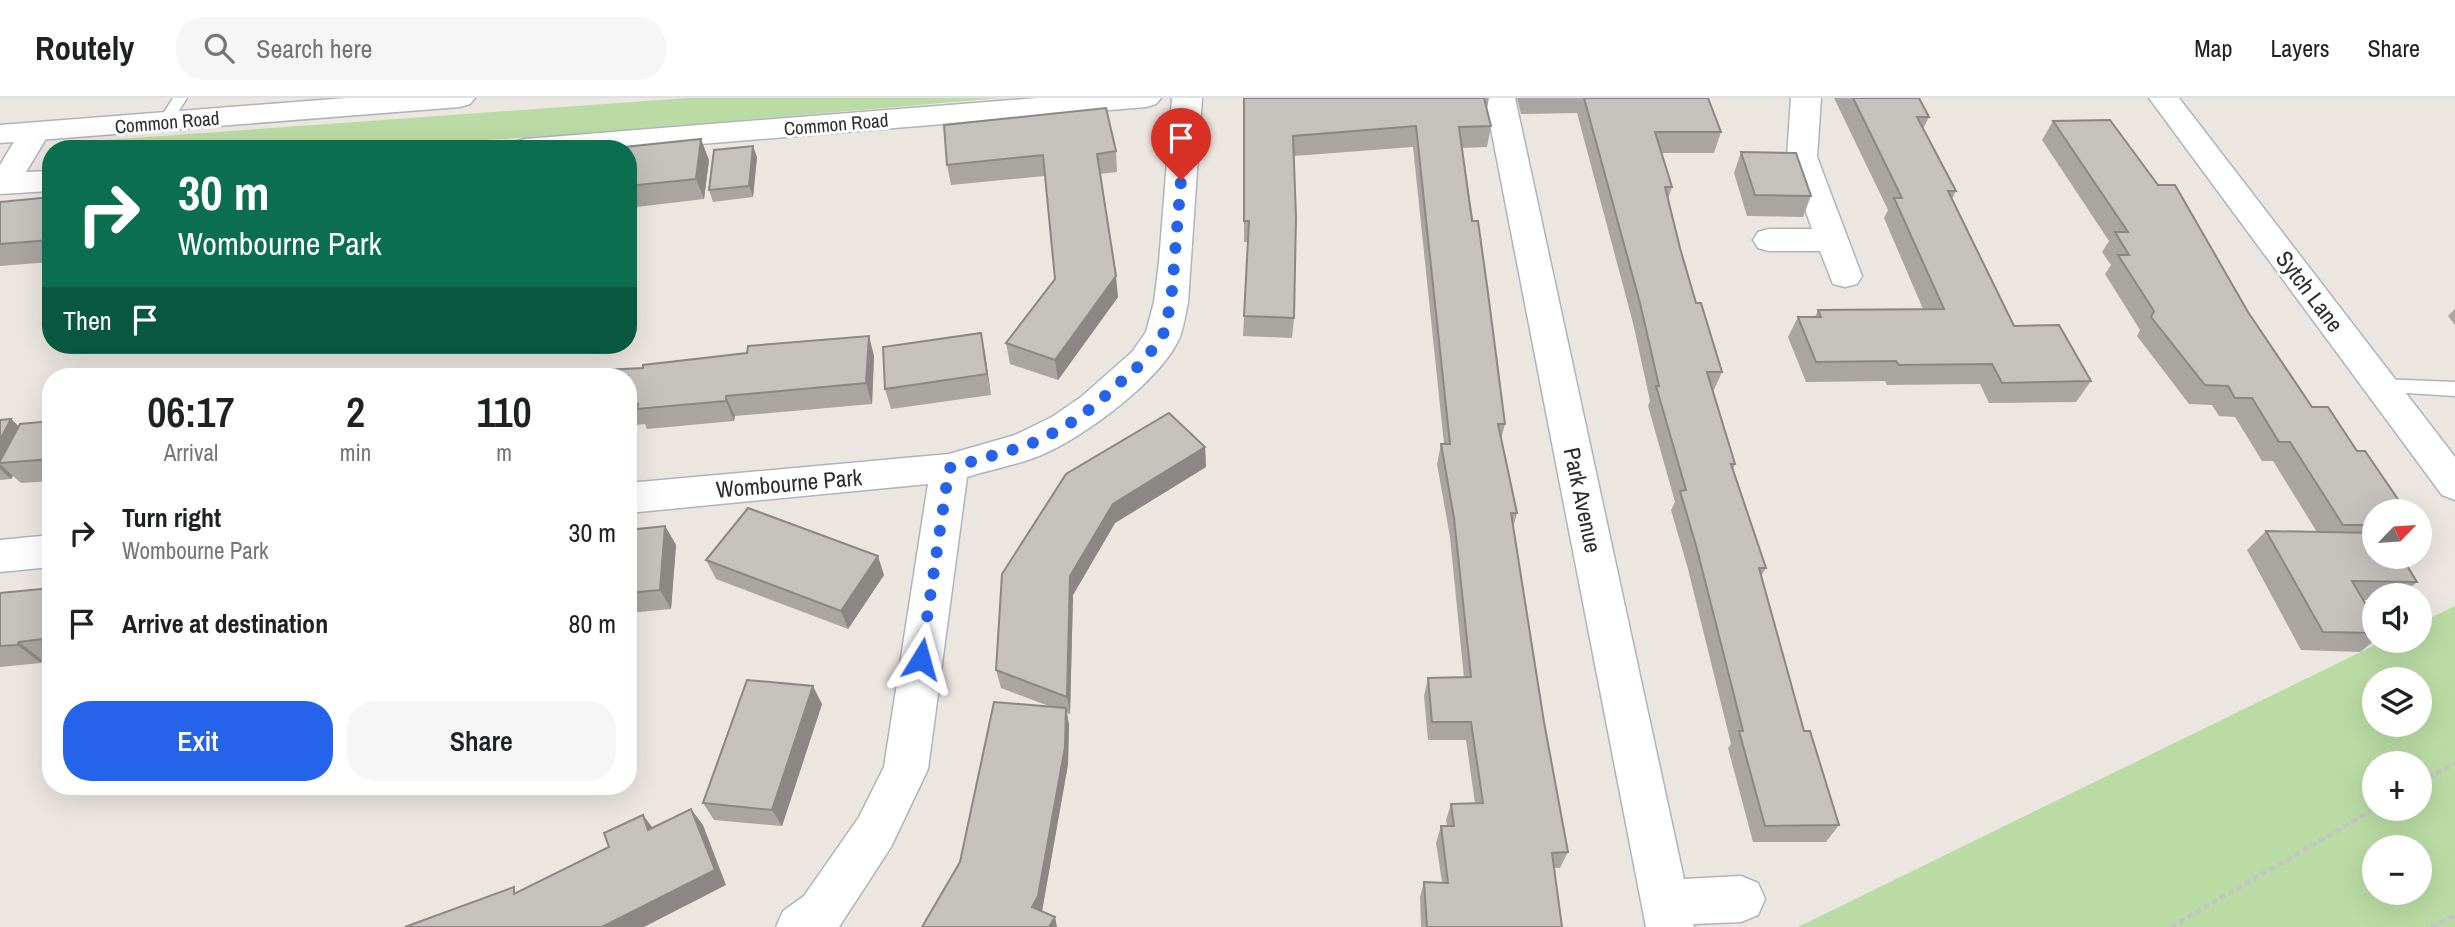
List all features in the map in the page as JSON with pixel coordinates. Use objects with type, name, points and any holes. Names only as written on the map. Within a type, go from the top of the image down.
[{"type":"street","name":"Common Road","points":[[0,134],[35,132],[173,110],[460,98]]},
{"type":"street","name":"Common Road","points":[[635,140],[1146,98]]},
{"type":"street","name":"Wombourne Park","points":[[637,497],[949,468],[1026,446],[1065,427],[1123,382],[1144,361],[1163,335],[1171,302],[1187,98]]},
{"type":"street","name":"Park Avenue","points":[[1500,98],[1667,915],[1741,899]]},
{"type":"street","points":[[1806,98],[1802,157],[1844,276]]},
{"type":"street","name":"Sytch Lane","points":[[2164,98],[2455,485]]},
{"type":"street","points":[[2,184],[35,132]]},
{"type":"street","points":[[2,184],[42,182]]},
{"type":"street","points":[[1769,240],[1832,240]]},
{"type":"street","points":[[800,927],[821,912],[875,832],[906,769],[949,468]]},
{"type":"street","points":[[0,556],[42,552]]},
{"type":"lane","points":[[2381,386],[2455,389]]},
{"type":"path","points":[[2432,776],[2455,763]]},
{"type":"path","points":[[2171,927],[2362,816]]},
{"type":"path","points":[[2431,927],[2455,916]]},
{"type":"green space","points":[[687,98],[1000,98],[488,140],[106,140]]},
{"type":"green space","points":[[2455,606],[2455,927],[1798,927],[2362,651],[2432,653],[2432,617]]},
{"type":"building","points":[[1244,98],[1484,98],[1491,126],[1459,127],[1472,221],[1478,221],[1488,293],[1505,424],[1498,424],[1517,513],[1511,513],[1544,722],[1568,852],[1552,853],[1562,927],[1427,927],[1424,882],[1448,883],[1441,826],[1454,826],[1451,804],[1483,803],[1471,722],[1432,722],[1428,678],[1471,677],[1454,518],[1441,444],[1450,444],[1416,126],[1293,136],[1296,217],[1294,318],[1244,316],[1249,221],[1244,221]]},
{"type":"building","points":[[1584,98],[1708,98],[1721,132],[1655,132],[1672,187],[1665,187],[1680,248],[1696,303],[1701,303],[1722,372],[1707,372],[1735,464],[1731,464],[1766,568],[1759,568],[1804,731],[1810,731],[1839,825],[1765,826],[1739,731],[1743,731],[1697,549],[1680,491],[1686,490],[1656,386],[1659,386],[1640,303]]},
{"type":"building","points":[[1853,98],[1919,98],[1929,117],[1917,117],[1956,191],[1948,191],[2014,326],[2059,325],[2091,381],[2002,383],[1992,364],[1816,362],[1798,317],[1821,317],[1818,310],[1944,309],[1894,198],[1902,198]]},
{"type":"building","points":[[1106,108],[1116,151],[1097,154],[1116,276],[1055,360],[1006,343],[1055,279],[1043,155],[947,165],[944,125]]},
{"type":"building","points":[[2110,120],[2158,185],[2175,185],[2248,312],[2312,407],[2328,407],[2357,451],[2365,451],[2398,499],[2362,499],[2362,525],[2343,525],[2290,442],[2279,442],[2252,398],[2235,398],[2228,386],[2205,385],[2151,317],[2154,311],[2118,255],[2129,255],[2115,232],[2128,232],[2053,121]]},
{"type":"building","points":[[701,139],[696,179],[637,185],[637,146]]},
{"type":"building","points":[[753,146],[749,186],[709,190],[714,150]]},
{"type":"building","points":[[1741,152],[1796,153],[1811,196],[1755,195]]},
{"type":"building","points":[[42,198],[42,241],[0,244],[0,202]]},
{"type":"building","points":[[981,333],[987,374],[885,389],[883,347]]},
{"type":"building","points":[[869,336],[866,383],[726,396],[726,401],[637,409],[637,368],[643,368],[643,365],[747,353],[748,346]]},
{"type":"building","points":[[1169,413],[1205,447],[1113,504],[1070,576],[1067,697],[996,670],[1002,574],[1066,474]]},
{"type":"building","points":[[11,419],[0,440],[0,420]]},
{"type":"building","points":[[42,422],[42,460],[0,463],[0,461],[20,424]]},
{"type":"building","points":[[748,508],[878,556],[841,611],[706,560]]},
{"type":"building","points":[[665,526],[660,590],[637,592],[637,529]]},
{"type":"building","points":[[2266,531],[2362,533],[2362,569],[2409,569],[2417,582],[2352,581],[2362,598],[2362,633],[2323,632]]},
{"type":"building","points":[[42,589],[42,639],[0,646],[0,593]]},
{"type":"building","points":[[747,680],[813,686],[772,810],[703,803]]},
{"type":"building","points":[[994,702],[1066,708],[1065,747],[1038,896],[1032,907],[1055,917],[1049,927],[922,927],[960,862]]},
{"type":"building","points":[[691,809],[715,870],[602,927],[405,927],[514,887],[514,894],[609,847],[604,833],[643,815],[648,830]]},
{"type":"route","points":[[921,659],[949,468],[1026,446],[1065,427],[1123,382],[1144,361],[1163,335],[1171,302],[1181,180]]}]
